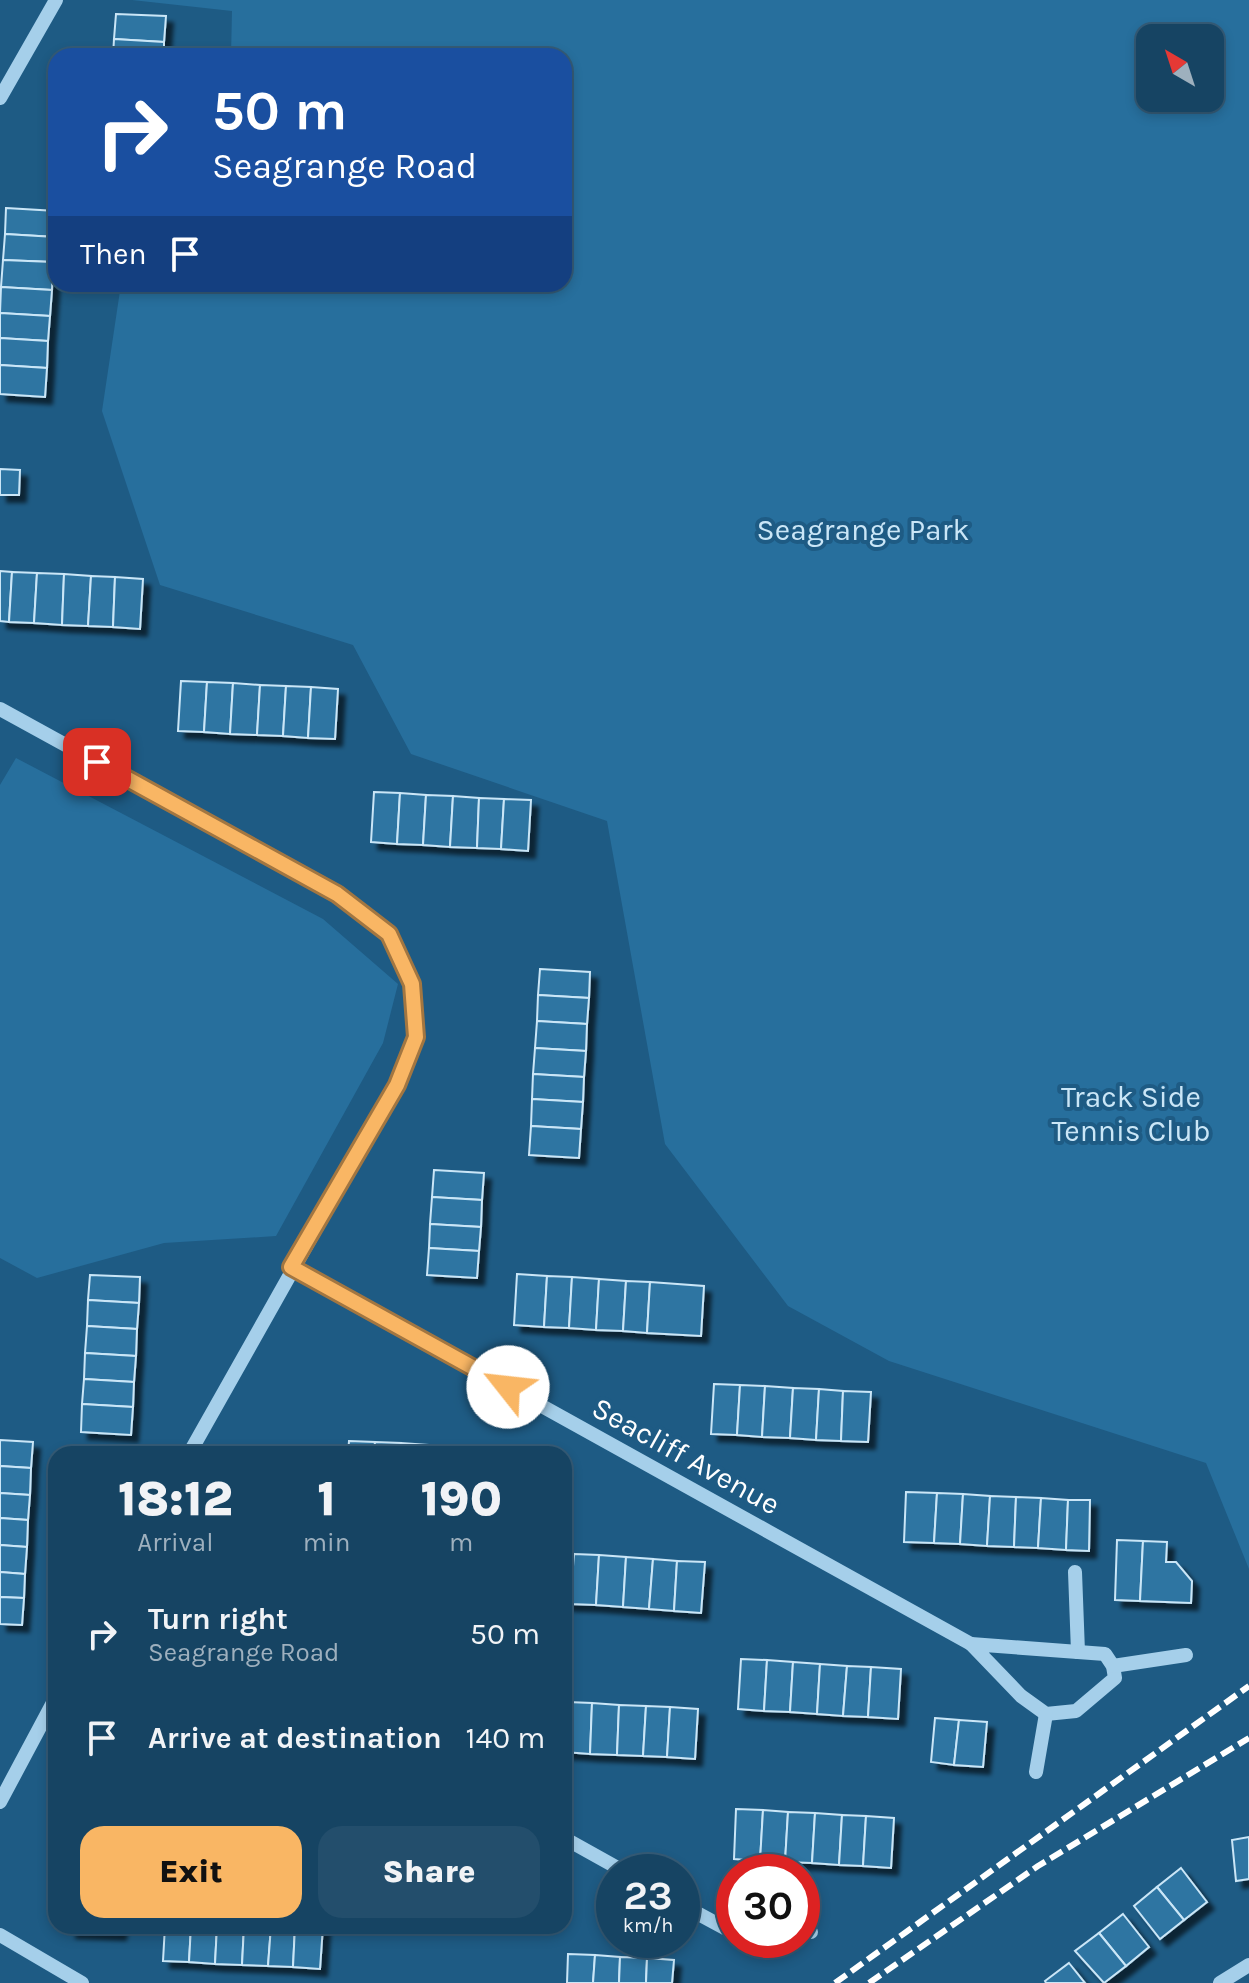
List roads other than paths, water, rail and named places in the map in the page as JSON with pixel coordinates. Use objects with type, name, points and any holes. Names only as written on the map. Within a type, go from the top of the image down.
[{"type":"street","points":[[0,98],[56,0]]},
{"type":"street","points":[[0,709],[337,894],[389,934],[412,984],[416,1037],[397,1085],[291,1267],[193,1446]]},
{"type":"street","name":"Seacliff Avenue","points":[[291,1267],[971,1644],[1021,1696],[1046,1714]]},
{"type":"street","points":[[1075,1572],[1078,1652]]},
{"type":"street","name":"Seacliff Avenue","points":[[971,1644],[1105,1654],[1113,1666]]},
{"type":"street","points":[[1036,1772],[1046,1714],[1076,1711],[1115,1678],[1113,1666],[1186,1655]]},
{"type":"street","points":[[0,1802],[48,1712]]},
{"type":"street","points":[[572,1842],[596,1856]]},
{"type":"street","points":[[0,1935],[82,1983]]},
{"type":"street","points":[[1220,1983],[1249,1965]]},
{"type":"railway","points":[[835,1983],[1249,1686]]},
{"type":"railway","points":[[869,1983],[1038,1866],[1249,1738]]},
{"type":"park label","name":"Seagrange Park","points":[[863,530]]},
{"type":"park label","name":"Track Side Tennis Club","points":[[1131,1114]]}]
